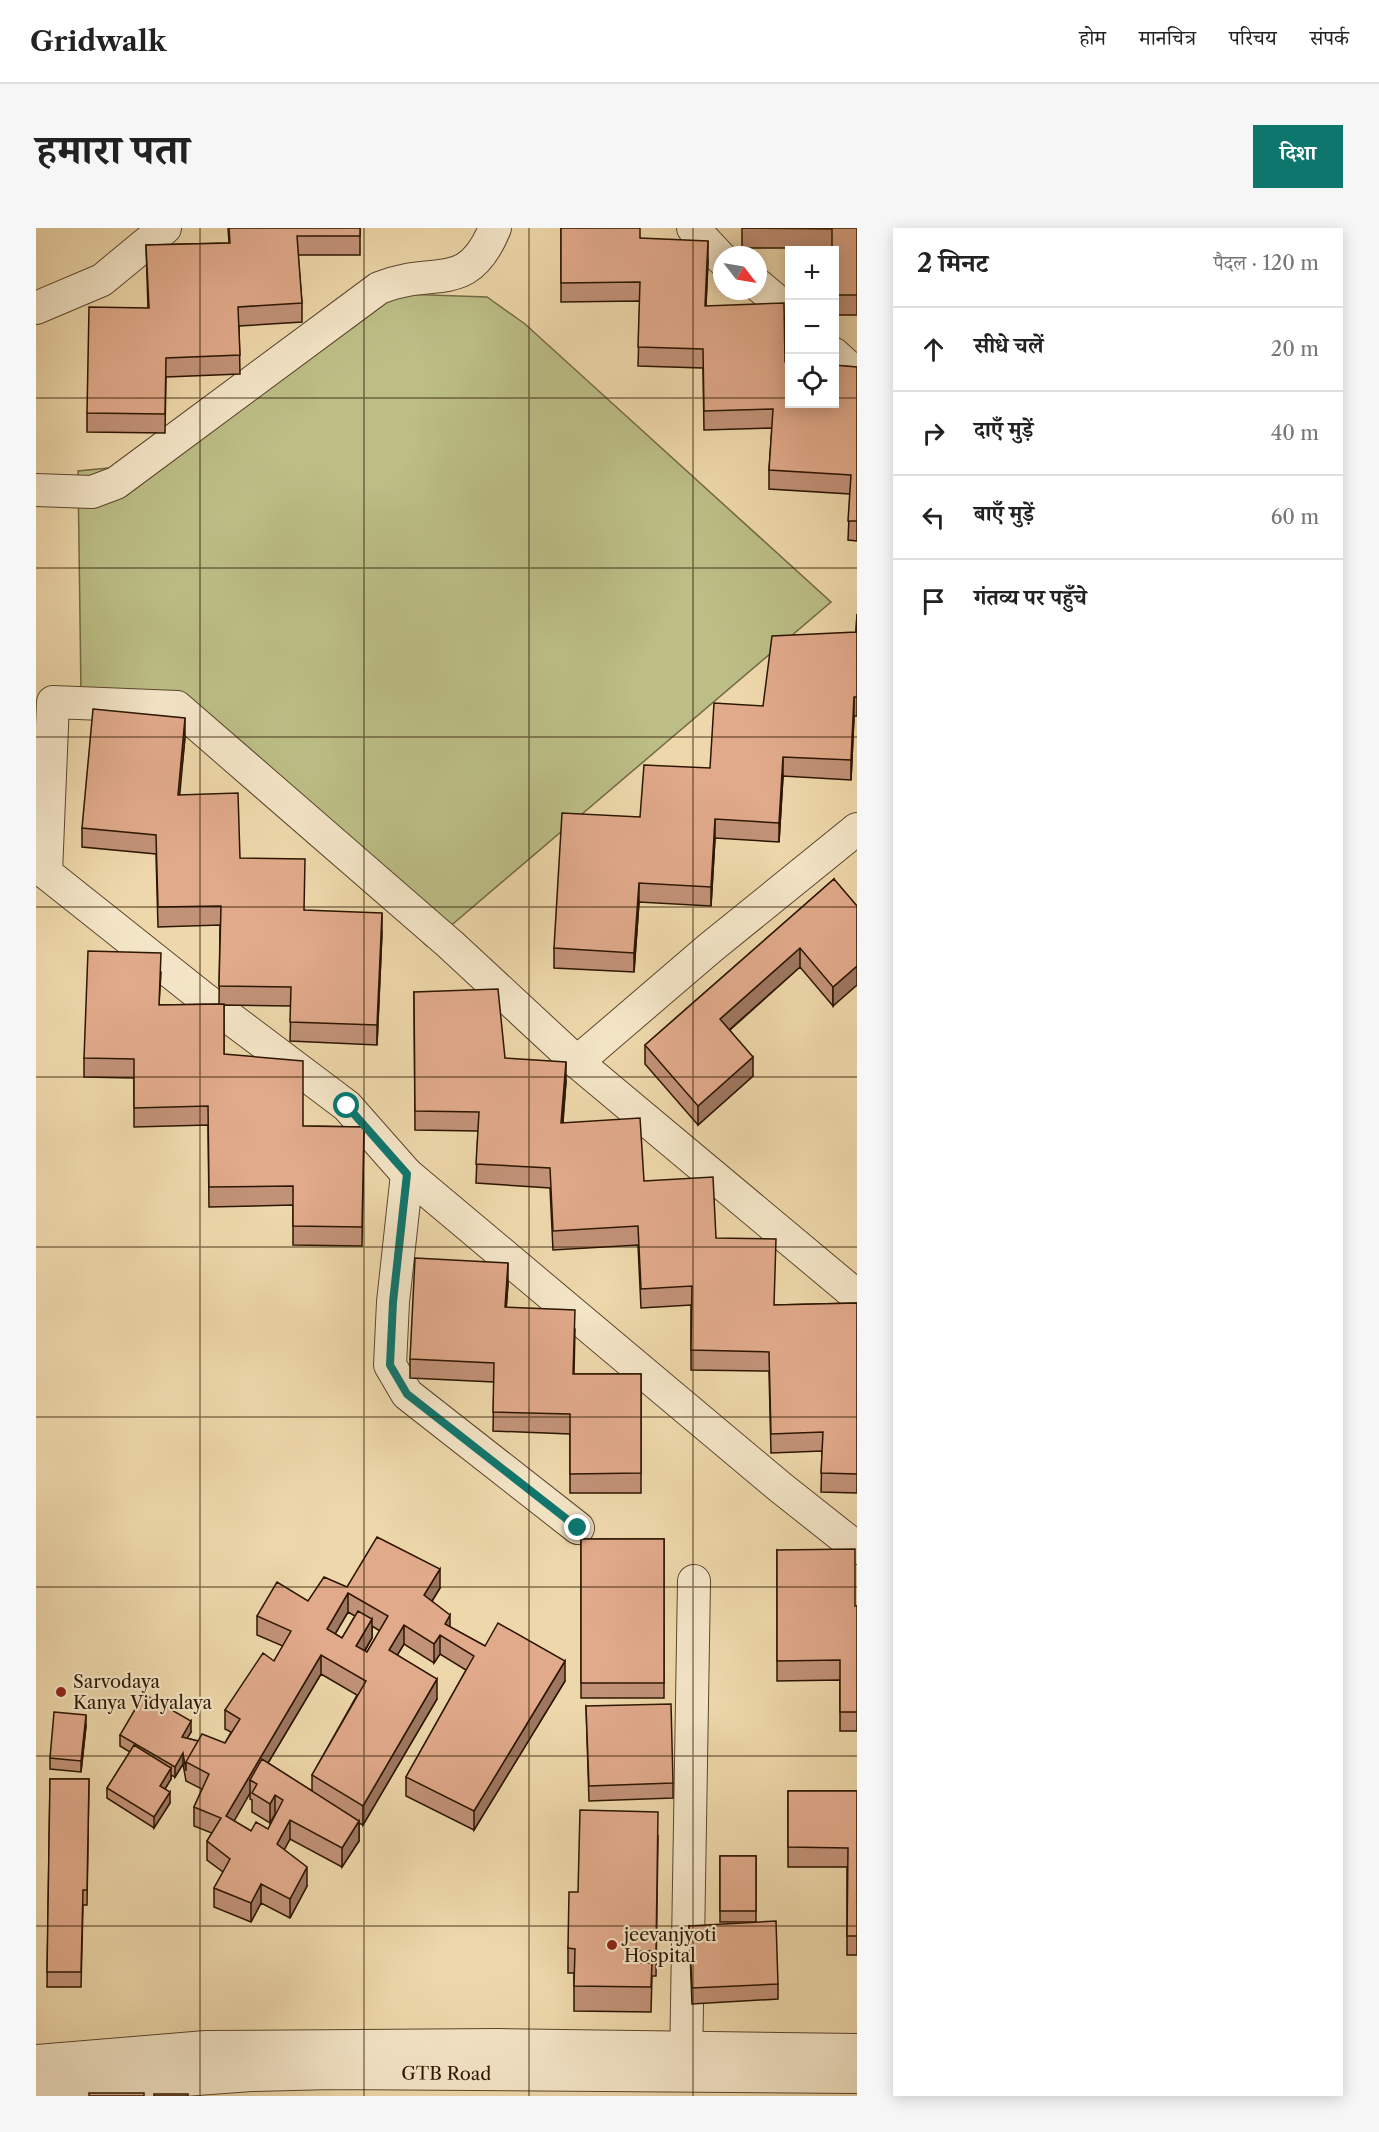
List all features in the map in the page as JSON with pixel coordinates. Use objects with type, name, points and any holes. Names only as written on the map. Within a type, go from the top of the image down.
[{"type":"street","points":[[36,308],[102,280],[165,228]]},
{"type":"street","points":[[36,490],[93,492],[117,483],[379,288],[407,279],[458,274],[472,266],[488,244],[495,228]]},
{"type":"street","points":[[693,228],[713,249]]},
{"type":"street","points":[[767,293],[785,309]]},
{"type":"street","points":[[839,359],[857,375]]},
{"type":"street","points":[[857,1296],[577,1062],[442,937],[177,707],[53,702],[41,869],[202,997],[347,1106],[407,1174],[780,1487],[857,1548]]},
{"type":"street","points":[[577,1062],[710,948],[857,829]]},
{"type":"street","points":[[407,1174],[393,1302],[390,1365],[407,1394],[578,1528]]},
{"type":"street","points":[[686,2060],[694,1581]]},
{"type":"street","name":"GTB Road","points":[[36,2061],[206,2047],[251,2072]]},
{"type":"street","name":"GTB Road","points":[[803,2074],[857,2050]]},
{"type":"street","name":"GTB Road","points":[[36,2091],[251,2072],[461,2072],[686,2060],[803,2074],[857,2077]]},
{"type":"green space","points":[[372,293],[487,297],[525,324],[831,602],[427,946],[193,711],[81,693],[78,471],[171,462]]},
{"type":"building","points":[[229,228],[360,228],[360,236],[297,236],[302,303],[238,307],[240,355],[166,358],[165,414],[87,413],[89,307],[149,308],[146,245],[230,243]]},
{"type":"building","points":[[561,228],[640,228],[640,238],[708,241],[705,306],[784,303],[785,408],[839,408],[839,365],[857,367],[857,521],[848,521],[851,475],[769,470],[773,409],[704,411],[703,349],[638,347],[640,282],[561,283]]},
{"type":"building","points":[[742,228],[857,228],[857,295],[839,295],[839,246],[832,246],[832,229]]},
{"type":"building","points":[[857,614],[857,697],[854,697],[851,760],[783,757],[779,823],[715,819],[711,887],[639,883],[634,953],[554,948],[562,813],[640,817],[644,765],[710,768],[714,703],[763,706],[772,636],[856,632]]},
{"type":"building","points":[[93,709],[185,718],[178,795],[238,793],[240,858],[305,859],[304,910],[382,913],[377,1025],[290,1022],[291,987],[219,986],[221,906],[158,907],[156,835],[82,828]]},
{"type":"building","points":[[834,879],[857,906],[857,966],[833,987],[800,948],[720,1019],[753,1057],[698,1106],[645,1045]]},
{"type":"building","points":[[88,951],[161,953],[159,1005],[224,1004],[224,1054],[303,1061],[303,1126],[364,1127],[362,1227],[293,1226],[293,1186],[209,1187],[208,1106],[134,1108],[134,1059],[84,1058]]},
{"type":"building","points":[[498,989],[505,1058],[566,1062],[561,1123],[640,1118],[644,1181],[713,1177],[716,1238],[776,1239],[774,1305],[857,1303],[857,1474],[821,1473],[823,1432],[771,1434],[769,1352],[691,1350],[692,1286],[641,1289],[638,1226],[553,1231],[550,1168],[476,1164],[479,1112],[415,1111],[414,992]]},
{"type":"building","points":[[415,1258],[508,1263],[505,1307],[575,1310],[573,1374],[641,1374],[641,1473],[570,1474],[570,1414],[493,1412],[494,1363],[410,1359]]},
{"type":"building","points":[[377,1537],[440,1569],[424,1595],[450,1615],[445,1624],[485,1646],[498,1623],[565,1661],[474,1811],[406,1777],[474,1656],[440,1635],[434,1644],[404,1625],[389,1650],[437,1679],[363,1806],[312,1775],[366,1681],[321,1655],[226,1816],[251,1831],[256,1822],[268,1829],[283,1800],[275,1795],[270,1804],[252,1793],[257,1784],[250,1780],[262,1759],[359,1821],[342,1848],[290,1820],[277,1844],[307,1867],[290,1899],[261,1884],[251,1903],[214,1888],[230,1859],[207,1841],[221,1818],[194,1807],[209,1774],[186,1762],[202,1734],[225,1743],[240,1719],[225,1710],[263,1653],[274,1661],[291,1631],[257,1616],[277,1582],[308,1601],[324,1577],[347,1587]],"holes":[[[348,1593],[388,1616],[367,1652],[356,1646],[372,1619],[358,1611],[342,1638],[327,1629]]]},
{"type":"building","points":[[581,1539],[664,1539],[664,1683],[581,1683]]},
{"type":"building","points":[[855,1549],[857,1712],[840,1712],[840,1660],[777,1661],[777,1550]]},
{"type":"building","points":[[144,1694],[191,1721],[182,1737],[198,1741],[186,1762],[186,1771],[183,1753],[175,1767],[120,1735]]},
{"type":"building","points":[[671,1704],[673,1783],[589,1786],[586,1706]]},
{"type":"building","points":[[54,1712],[86,1715],[81,1761],[50,1758]]},
{"type":"building","points":[[134,1745],[171,1768],[160,1786],[170,1792],[154,1817],[107,1788]]},
{"type":"building","points":[[50,1779],[89,1779],[87,1890],[83,1890],[81,1972],[47,1972]]},
{"type":"building","points":[[788,1791],[857,1791],[857,1936],[847,1936],[848,1848],[788,1847]]},
{"type":"building","name":"jeevanjyoti Hospital","points":[[580,1810],[658,1812],[656,1951],[634,1951],[634,1963],[652,1963],[651,1987],[574,1986],[575,1949],[568,1948],[569,1892],[578,1892]]},
{"type":"building","points":[[720,1856],[756,1856],[756,1911],[720,1911]]},
{"type":"building","points":[[776,1921],[778,1984],[692,1988],[689,1926]]},
{"type":"building","points":[[89,2093],[144,2093],[144,2096],[89,2096]]},
{"type":"building","points":[[154,2094],[188,2094],[188,2096],[154,2096]]},
{"type":"place","name":"Sarvodaya Kanya Vidyalaya","points":[[61,1692]]},
{"type":"place","name":"jeevanjyoti Hospital","points":[[612,1945]]},
{"type":"route","points":[[347,1106],[407,1174],[393,1302],[390,1365],[407,1394],[578,1528]]}]
